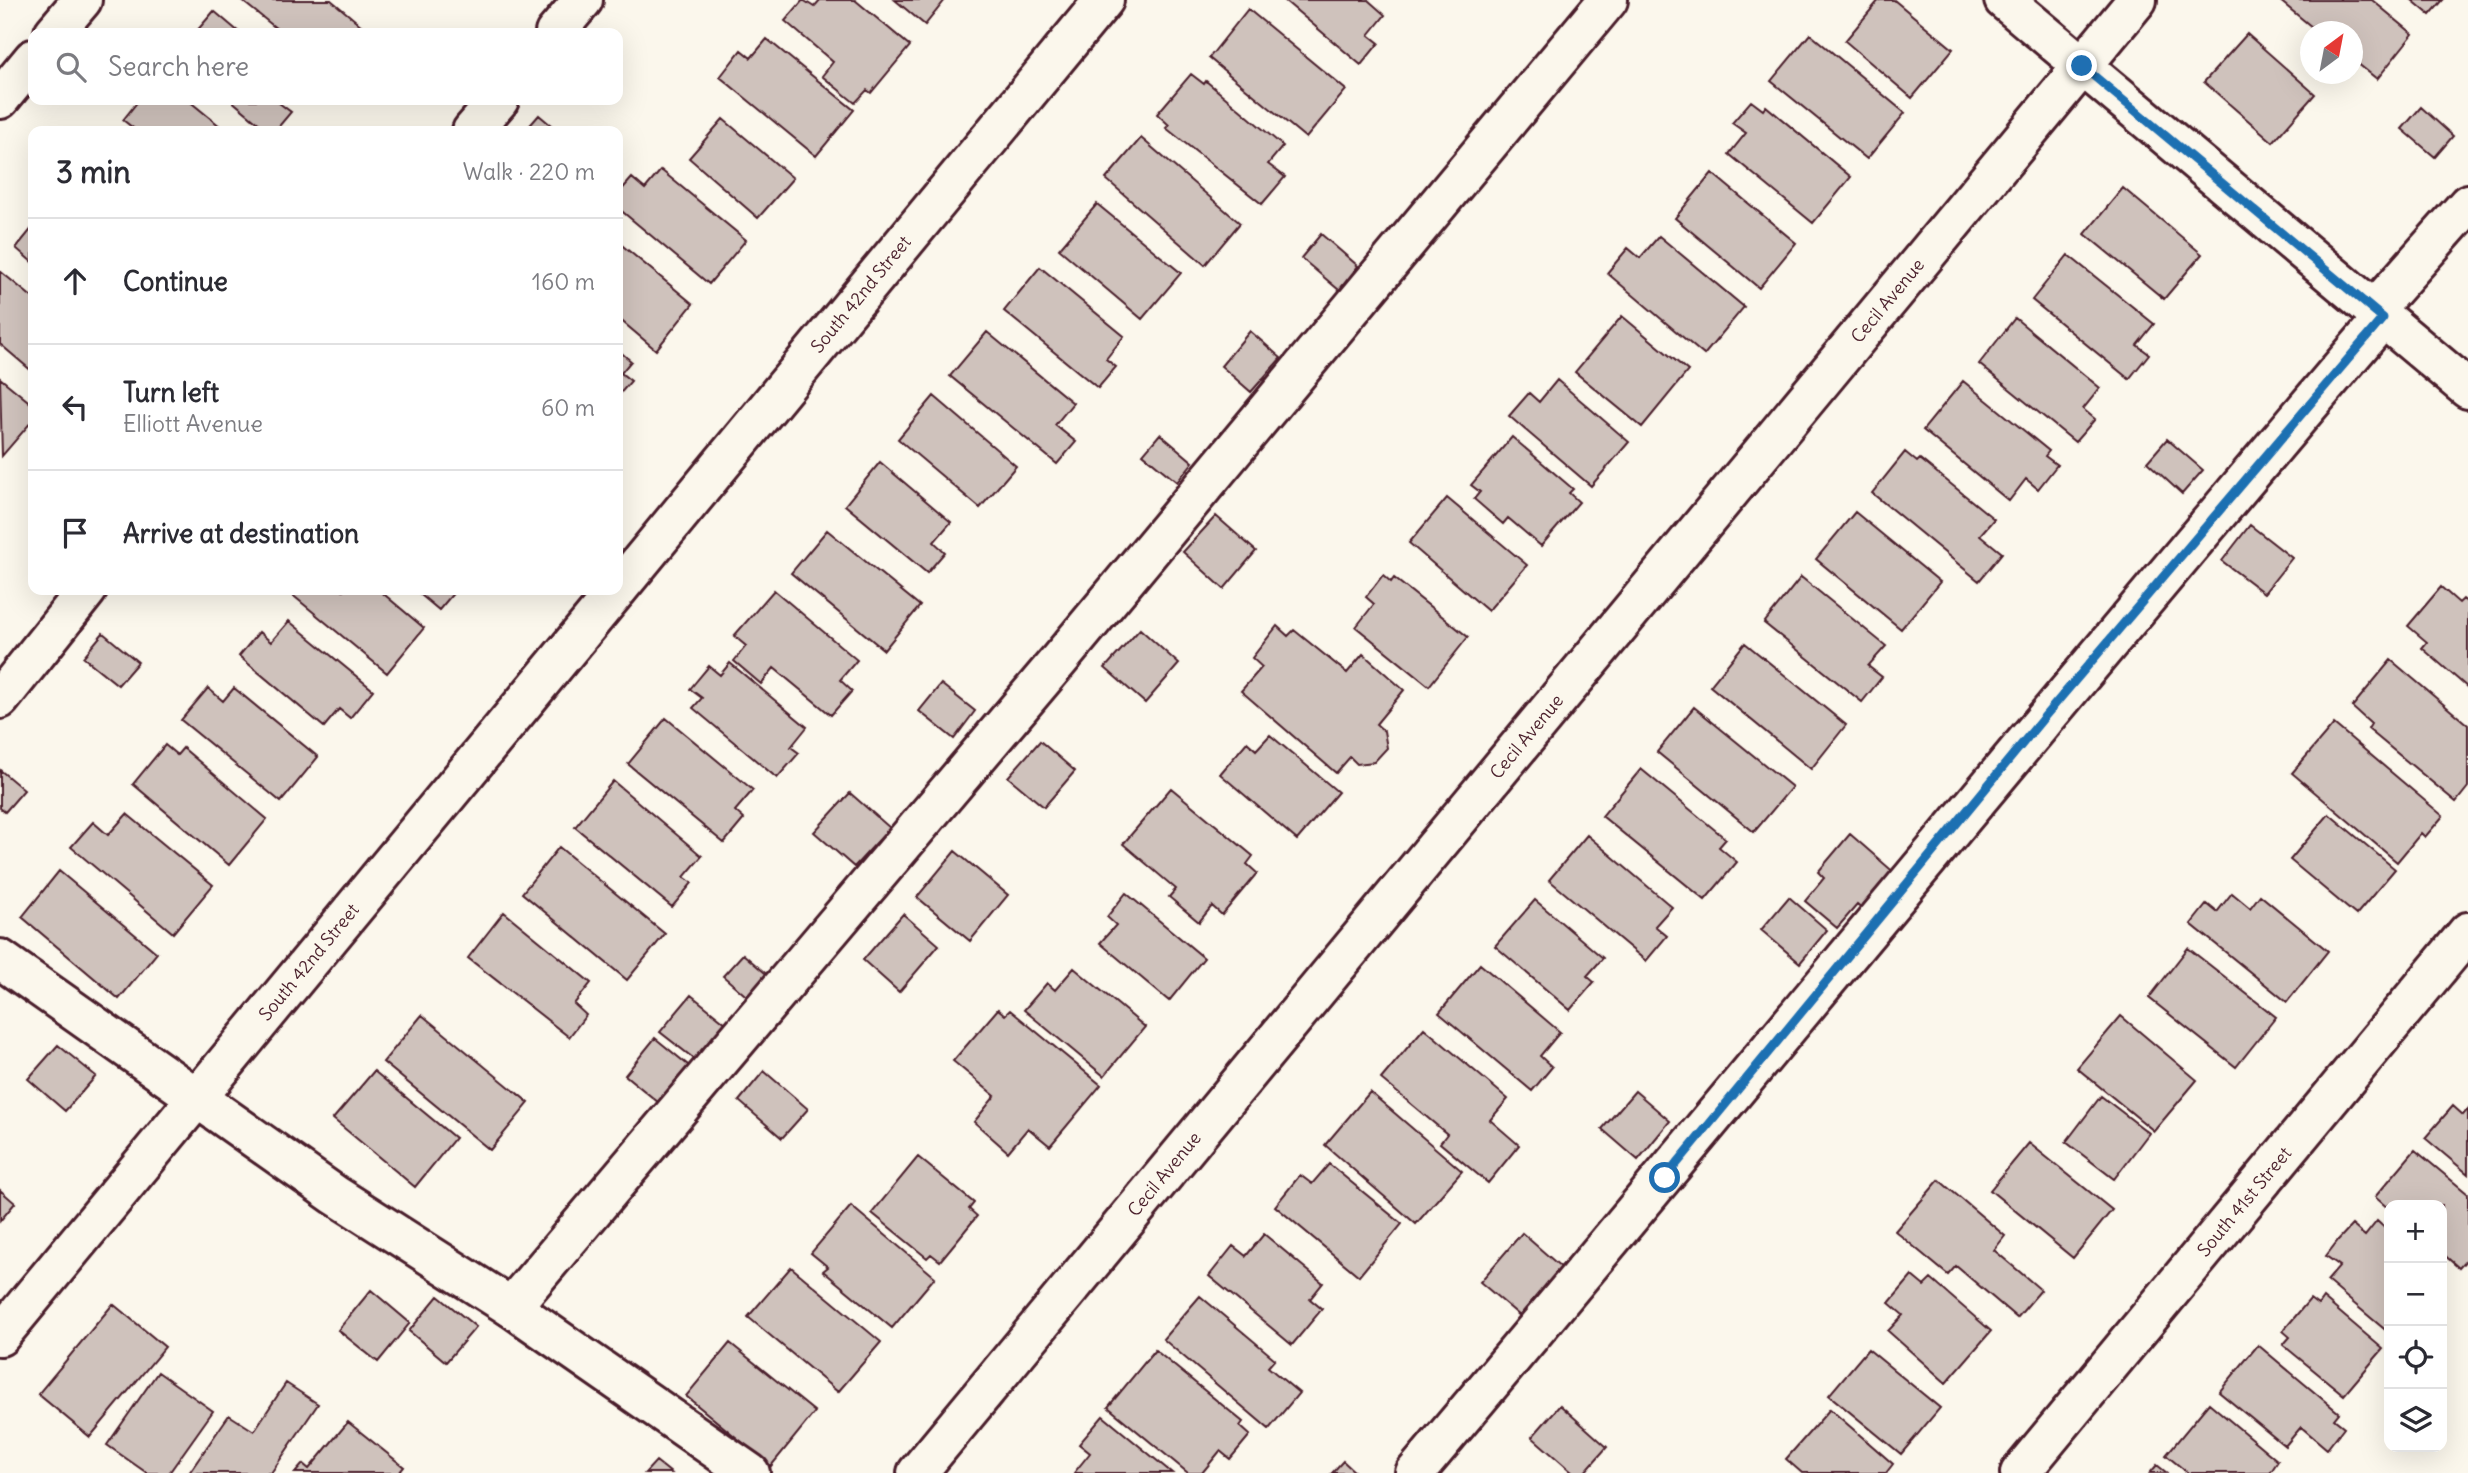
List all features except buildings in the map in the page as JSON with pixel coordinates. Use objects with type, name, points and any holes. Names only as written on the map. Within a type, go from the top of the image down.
[{"type":"street","points":[[58,28],[82,0]]},
{"type":"street","points":[[559,28],[583,0]]},
{"type":"street","name":"South 42nd Street","points":[[623,582],[1104,0]]},
{"type":"street","points":[[511,1307],[1060,659],[1608,0]]},
{"type":"street","points":[[2004,0],[2468,389]]},
{"type":"street","name":"Cecil Avenue","points":[[917,1473],[2137,0]]},
{"type":"street","points":[[0,99],[28,64]]},
{"type":"street","points":[[476,126],[495,105]]},
{"type":"street","points":[[1415,1473],[1665,1178],[2468,204]]},
{"type":"street","points":[[0,699],[83,595]]},
{"type":"street","name":"South 42nd Street","points":[[0,1336],[612,595]]},
{"type":"street","name":"South 41st Street","points":[[2020,1473],[2468,932]]},
{"type":"street","points":[[0,959],[335,1195],[511,1307],[750,1473]]},
{"type":"route","points":[[1665,1178],[2045,716],[2383,318],[2082,66]]}]
